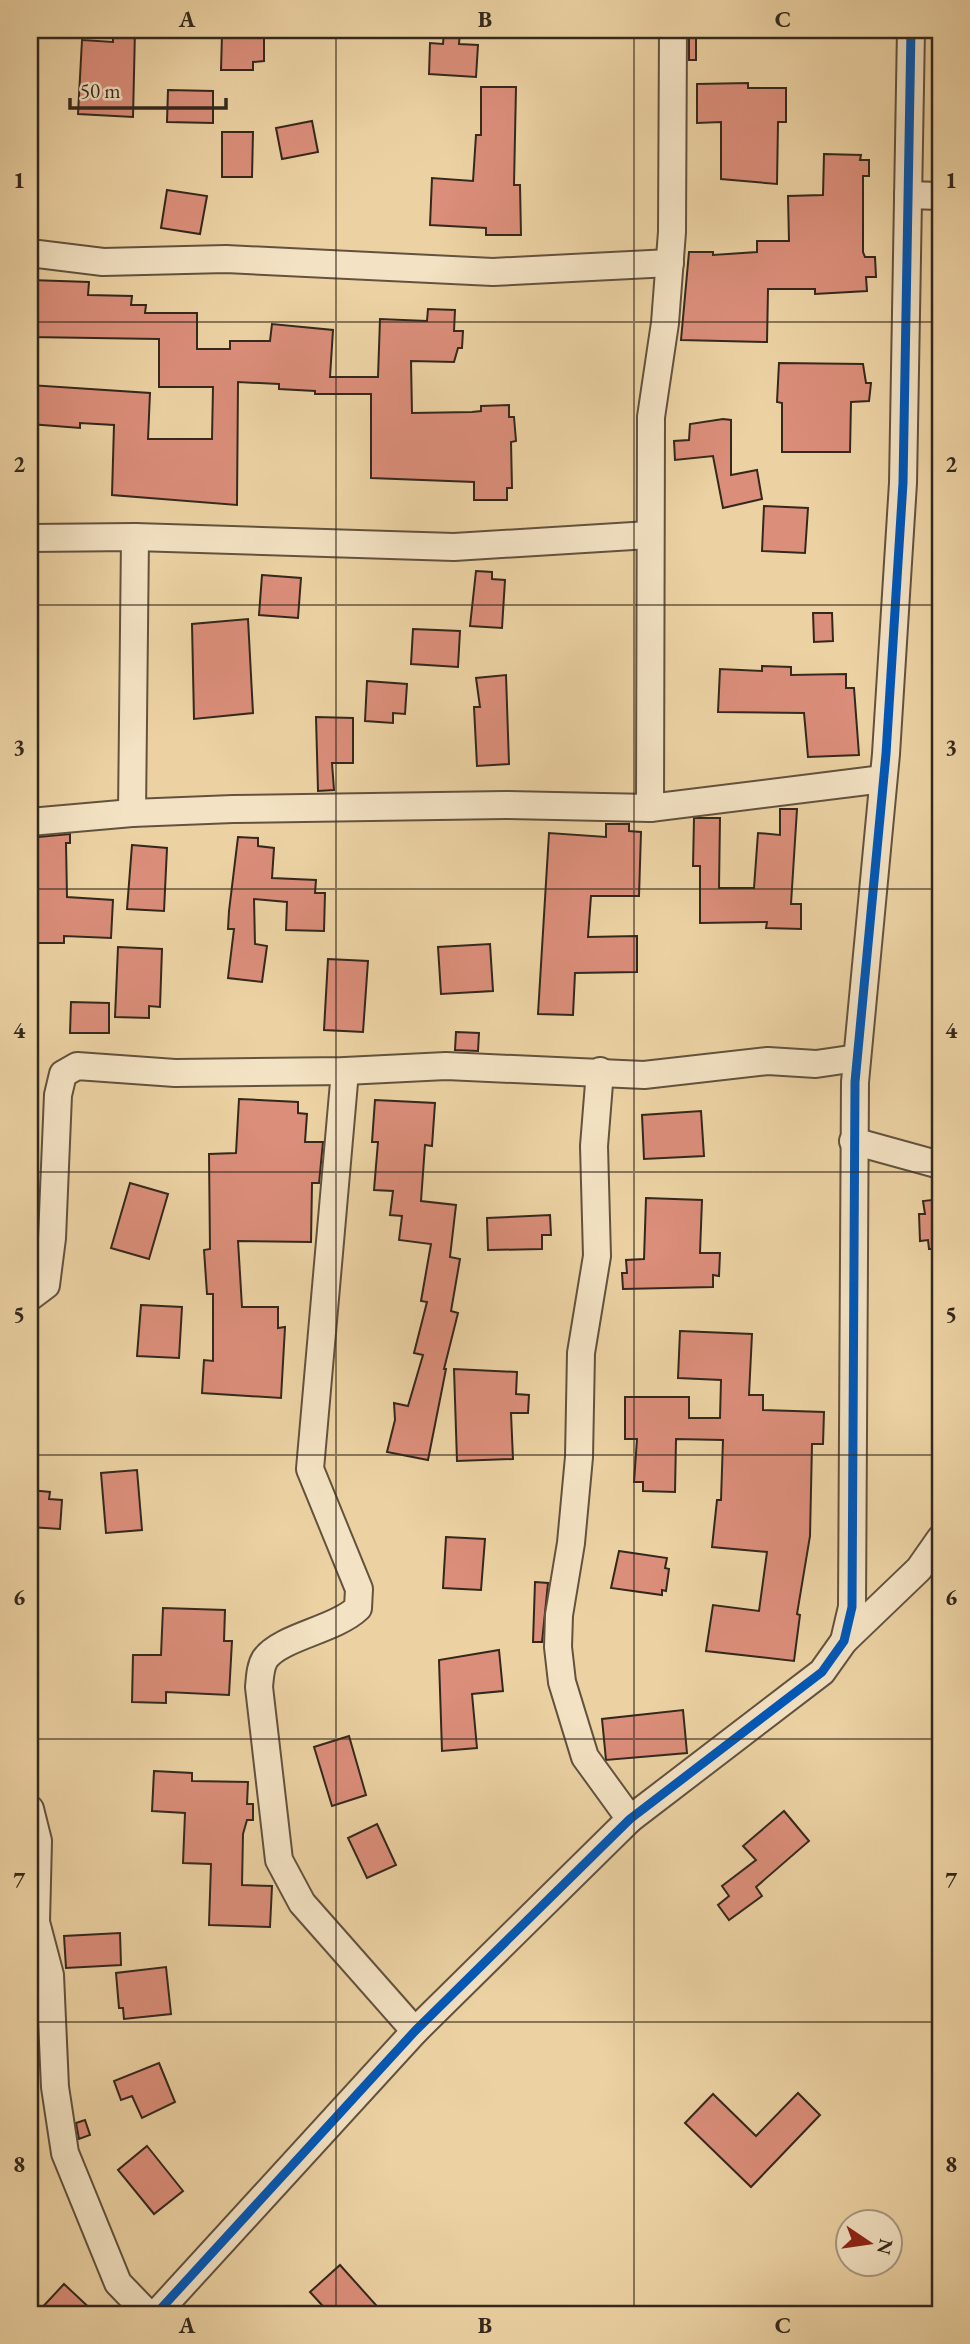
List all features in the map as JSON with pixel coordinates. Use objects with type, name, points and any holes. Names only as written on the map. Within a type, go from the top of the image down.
[{"type":"street","points":[[650,808],[651,417],[665,323],[670,264],[673,30]]},
{"type":"street","points":[[845,1641],[852,1607],[853,1142],[857,1058],[883,779],[903,483],[911,30]]},
{"type":"street","points":[[908,195],[940,196]]},
{"type":"street","points":[[30,253],[103,262],[226,259],[493,272],[670,264]]},
{"type":"street","points":[[30,538],[135,537],[454,547],[649,536]]},
{"type":"street","points":[[132,813],[135,537]]},
{"type":"street","points":[[30,822],[132,813],[505,805],[650,808],[883,779]]},
{"type":"street","points":[[30,1297],[46,1285],[58,1095],[63,1074],[76,1066],[175,1073],[345,1071],[446,1066],[644,1074],[768,1062],[816,1064],[857,1058]]},
{"type":"street","points":[[345,1071],[310,1468],[359,1590],[358,1608],[346,1620],[279,1647],[265,1659],[260,1686],[279,1860],[302,1903],[415,2031]]},
{"type":"street","points":[[600,1071],[594,1146],[597,1256],[581,1353],[579,1457],[571,1542],[559,1615],[558,1647],[562,1682],[585,1757],[630,1819]]},
{"type":"street","points":[[853,1142],[940,1165]]},
{"type":"street","points":[[156,2314],[415,2031],[630,1819],[822,1672],[845,1641],[919,1569],[940,1539]]},
{"type":"street","points":[[30,1809],[38,1841],[36,1922],[50,1975],[55,2087],[65,2153],[117,2283],[148,2314]]},
{"type":"building","points":[[113,30],[135,30],[133,117],[78,114],[82,40],[113,42]]},
{"type":"building","points":[[236,30],[264,30],[264,61],[253,62],[253,70],[221,70],[222,34],[236,35]]},
{"type":"building","points":[[689,30],[696,30],[696,60],[689,60]]},
{"type":"building","points":[[444,31],[460,32],[459,44],[478,45],[476,77],[429,74],[430,43],[443,44]]},
{"type":"building","points":[[748,83],[748,88],[786,88],[786,122],[778,122],[777,184],[721,179],[721,122],[697,123],[697,84]]},
{"type":"building","points":[[481,87],[516,87],[514,185],[520,185],[521,235],[486,235],[486,228],[430,225],[432,178],[473,181],[476,135],[481,135]]},
{"type":"building","points":[[168,90],[213,91],[213,123],[167,122]]},
{"type":"building","points":[[312,121],[318,152],[282,159],[276,128]]},
{"type":"building","points":[[222,132],[253,132],[252,177],[222,177]]},
{"type":"building","points":[[824,154],[861,155],[860,160],[869,160],[869,176],[863,176],[863,252],[865,257],[875,257],[876,277],[866,277],[867,291],[815,294],[815,289],[768,289],[767,342],[681,340],[689,252],[713,252],[713,255],[757,252],[757,241],[789,241],[788,196],[823,195]]},
{"type":"building","points":[[167,190],[207,196],[200,234],[161,228]]},
{"type":"building","points":[[30,280],[89,282],[88,295],[132,296],[131,305],[146,305],[145,313],[197,313],[197,349],[230,349],[230,341],[270,341],[272,324],[333,330],[330,377],[378,377],[380,319],[427,321],[428,309],[455,310],[454,331],[463,331],[462,348],[458,348],[454,362],[411,361],[412,413],[472,412],[481,411],[481,406],[509,405],[509,417],[514,417],[516,441],[511,442],[512,488],[507,488],[507,500],[474,500],[474,482],[371,478],[371,394],[315,394],[315,391],[279,389],[279,384],[238,382],[237,505],[112,495],[114,425],[80,423],[80,428],[30,424],[30,385],[150,393],[148,439],[212,439],[213,387],[159,387],[159,339],[30,337]]},
{"type":"building","points":[[779,363],[863,364],[866,383],[871,383],[869,401],[851,402],[850,452],[782,452],[782,403],[777,402]]},
{"type":"building","points":[[731,420],[731,475],[757,470],[762,499],[723,508],[713,456],[675,460],[674,441],[689,440],[690,424]]},
{"type":"building","points":[[764,506],[808,508],[805,553],[762,551]]},
{"type":"building","points":[[476,571],[492,572],[492,579],[505,580],[502,628],[470,626]]},
{"type":"building","points":[[262,575],[301,578],[298,618],[259,615]]},
{"type":"building","points":[[813,613],[832,613],[833,641],[814,642]]},
{"type":"building","points":[[248,619],[253,713],[194,719],[192,624]]},
{"type":"building","points":[[413,629],[460,631],[458,667],[411,664]]},
{"type":"building","points":[[762,666],[791,667],[791,675],[846,674],[846,688],[854,688],[859,755],[808,757],[804,713],[718,712],[720,669],[762,671]]},
{"type":"building","points":[[506,675],[509,764],[477,766],[474,707],[480,707],[476,678]]},
{"type":"building","points":[[367,681],[407,684],[405,714],[393,713],[393,723],[365,721]]},
{"type":"building","points":[[316,717],[353,718],[353,763],[332,763],[334,790],[318,791]]},
{"type":"building","points":[[780,809],[797,809],[791,904],[801,904],[801,929],[766,928],[767,922],[700,923],[700,866],[693,866],[694,818],[720,818],[719,888],[754,888],[758,833],[780,835]]},
{"type":"building","points":[[606,824],[629,824],[629,831],[641,832],[639,896],[591,896],[588,937],[637,936],[637,972],[575,973],[573,1015],[538,1014],[549,833],[606,837]]},
{"type":"building","points":[[70,834],[70,843],[66,843],[67,897],[113,900],[111,938],[64,936],[64,943],[30,943],[30,853],[38,853],[38,837]]},
{"type":"building","points":[[238,837],[258,838],[258,846],[274,848],[272,878],[316,880],[315,893],[325,893],[324,931],[286,930],[287,902],[254,899],[255,944],[267,946],[262,982],[228,978],[234,929],[228,929],[229,911]]},
{"type":"building","points":[[132,845],[167,848],[164,911],[127,909]]},
{"type":"building","points":[[490,944],[493,991],[441,994],[438,947]]},
{"type":"building","points":[[118,947],[162,949],[160,1007],[149,1006],[149,1018],[115,1017]]},
{"type":"building","points":[[328,959],[368,961],[363,1032],[324,1030]]},
{"type":"building","points":[[71,1002],[109,1003],[109,1033],[70,1033]]},
{"type":"building","points":[[456,1032],[479,1033],[478,1051],[455,1050]]},
{"type":"building","points":[[239,1099],[298,1102],[298,1113],[307,1114],[305,1142],[323,1142],[319,1183],[312,1183],[311,1242],[238,1241],[242,1307],[278,1307],[278,1328],[285,1327],[281,1398],[202,1393],[204,1360],[213,1361],[213,1294],[207,1294],[204,1250],[210,1249],[209,1154],[236,1153]]},
{"type":"building","points":[[375,1100],[435,1103],[432,1146],[425,1145],[421,1201],[456,1205],[450,1257],[460,1259],[451,1311],[458,1313],[444,1369],[428,1460],[387,1452],[395,1420],[394,1403],[408,1406],[423,1355],[414,1353],[427,1302],[421,1301],[431,1244],[399,1240],[402,1216],[390,1215],[393,1191],[374,1190],[378,1142],[372,1142]]},
{"type":"building","points":[[701,1111],[704,1156],[644,1159],[642,1115]]},
{"type":"building","points":[[130,1183],[168,1194],[149,1259],[111,1248]]},
{"type":"building","points":[[646,1198],[702,1200],[700,1253],[720,1253],[719,1276],[713,1275],[713,1287],[623,1289],[622,1273],[627,1273],[626,1260],[644,1259]]},
{"type":"building","points":[[940,1199],[940,1249],[929,1249],[928,1240],[920,1241],[919,1214],[925,1214],[923,1201]]},
{"type":"building","points":[[550,1215],[551,1235],[542,1235],[542,1249],[488,1250],[487,1218]]},
{"type":"building","points":[[141,1305],[182,1307],[179,1358],[137,1356]]},
{"type":"building","points":[[680,1331],[752,1334],[749,1395],[763,1395],[763,1410],[824,1412],[823,1444],[812,1444],[810,1536],[797,1614],[800,1615],[794,1661],[706,1651],[713,1605],[759,1611],[767,1552],[712,1547],[717,1500],[721,1500],[723,1440],[676,1439],[675,1492],[643,1491],[643,1482],[634,1482],[637,1439],[625,1439],[625,1397],[689,1397],[689,1418],[720,1418],[721,1380],[678,1378]]},
{"type":"building","points":[[454,1369],[517,1372],[516,1394],[529,1395],[528,1413],[511,1413],[513,1459],[457,1461]]},
{"type":"building","points":[[137,1470],[142,1530],[106,1533],[101,1473]]},
{"type":"building","points":[[30,1490],[50,1492],[49,1499],[62,1500],[60,1529],[30,1527]]},
{"type":"building","points":[[446,1537],[485,1539],[481,1590],[443,1588]]},
{"type":"building","points":[[619,1551],[667,1558],[665,1568],[669,1569],[666,1591],[662,1590],[662,1595],[611,1588]]},
{"type":"building","points":[[535,1582],[548,1583],[542,1642],[533,1642]]},
{"type":"building","points":[[163,1608],[225,1610],[224,1641],[232,1641],[229,1695],[166,1692],[166,1703],[132,1702],[133,1655],[161,1655]]},
{"type":"building","points":[[499,1650],[503,1691],[472,1694],[477,1748],[442,1751],[439,1660]]},
{"type":"building","points":[[683,1710],[687,1753],[606,1760],[602,1719]]},
{"type":"building","points":[[349,1736],[366,1795],[332,1806],[314,1747]]},
{"type":"building","points":[[154,1771],[192,1773],[192,1781],[248,1782],[247,1804],[253,1804],[253,1820],[247,1820],[243,1834],[242,1885],[272,1886],[270,1927],[209,1925],[211,1864],[183,1863],[185,1813],[152,1811]]},
{"type":"building","points":[[784,1811],[809,1841],[756,1887],[762,1896],[729,1920],[718,1905],[729,1896],[722,1886],[756,1860],[743,1846]]},
{"type":"building","points":[[377,1824],[396,1865],[367,1878],[348,1838]]},
{"type":"building","points":[[120,1933],[121,1965],[66,1968],[64,1936]]},
{"type":"building","points":[[166,1967],[171,2014],[124,2019],[123,2008],[119,2008],[116,1973]]},
{"type":"building","points":[[159,2063],[175,2102],[142,2118],[132,2096],[121,2100],[114,2081]]},
{"type":"building","points":[[798,2093],[820,2115],[751,2187],[685,2123],[713,2094],[756,2136]]},
{"type":"building","points":[[85,2120],[90,2135],[79,2139],[76,2123]]},
{"type":"building","points":[[147,2146],[183,2191],[154,2214],[118,2170]]},
{"type":"building","points":[[340,2265],[384,2314],[330,2314],[310,2292]]},
{"type":"building","points":[[64,2284],[96,2314],[36,2314]]},
{"type":"cycle path","points":[[156,2314],[415,2031],[630,1819],[822,1672],[844,1641],[852,1607],[855,1082],[886,754],[903,483],[911,30]]}]
